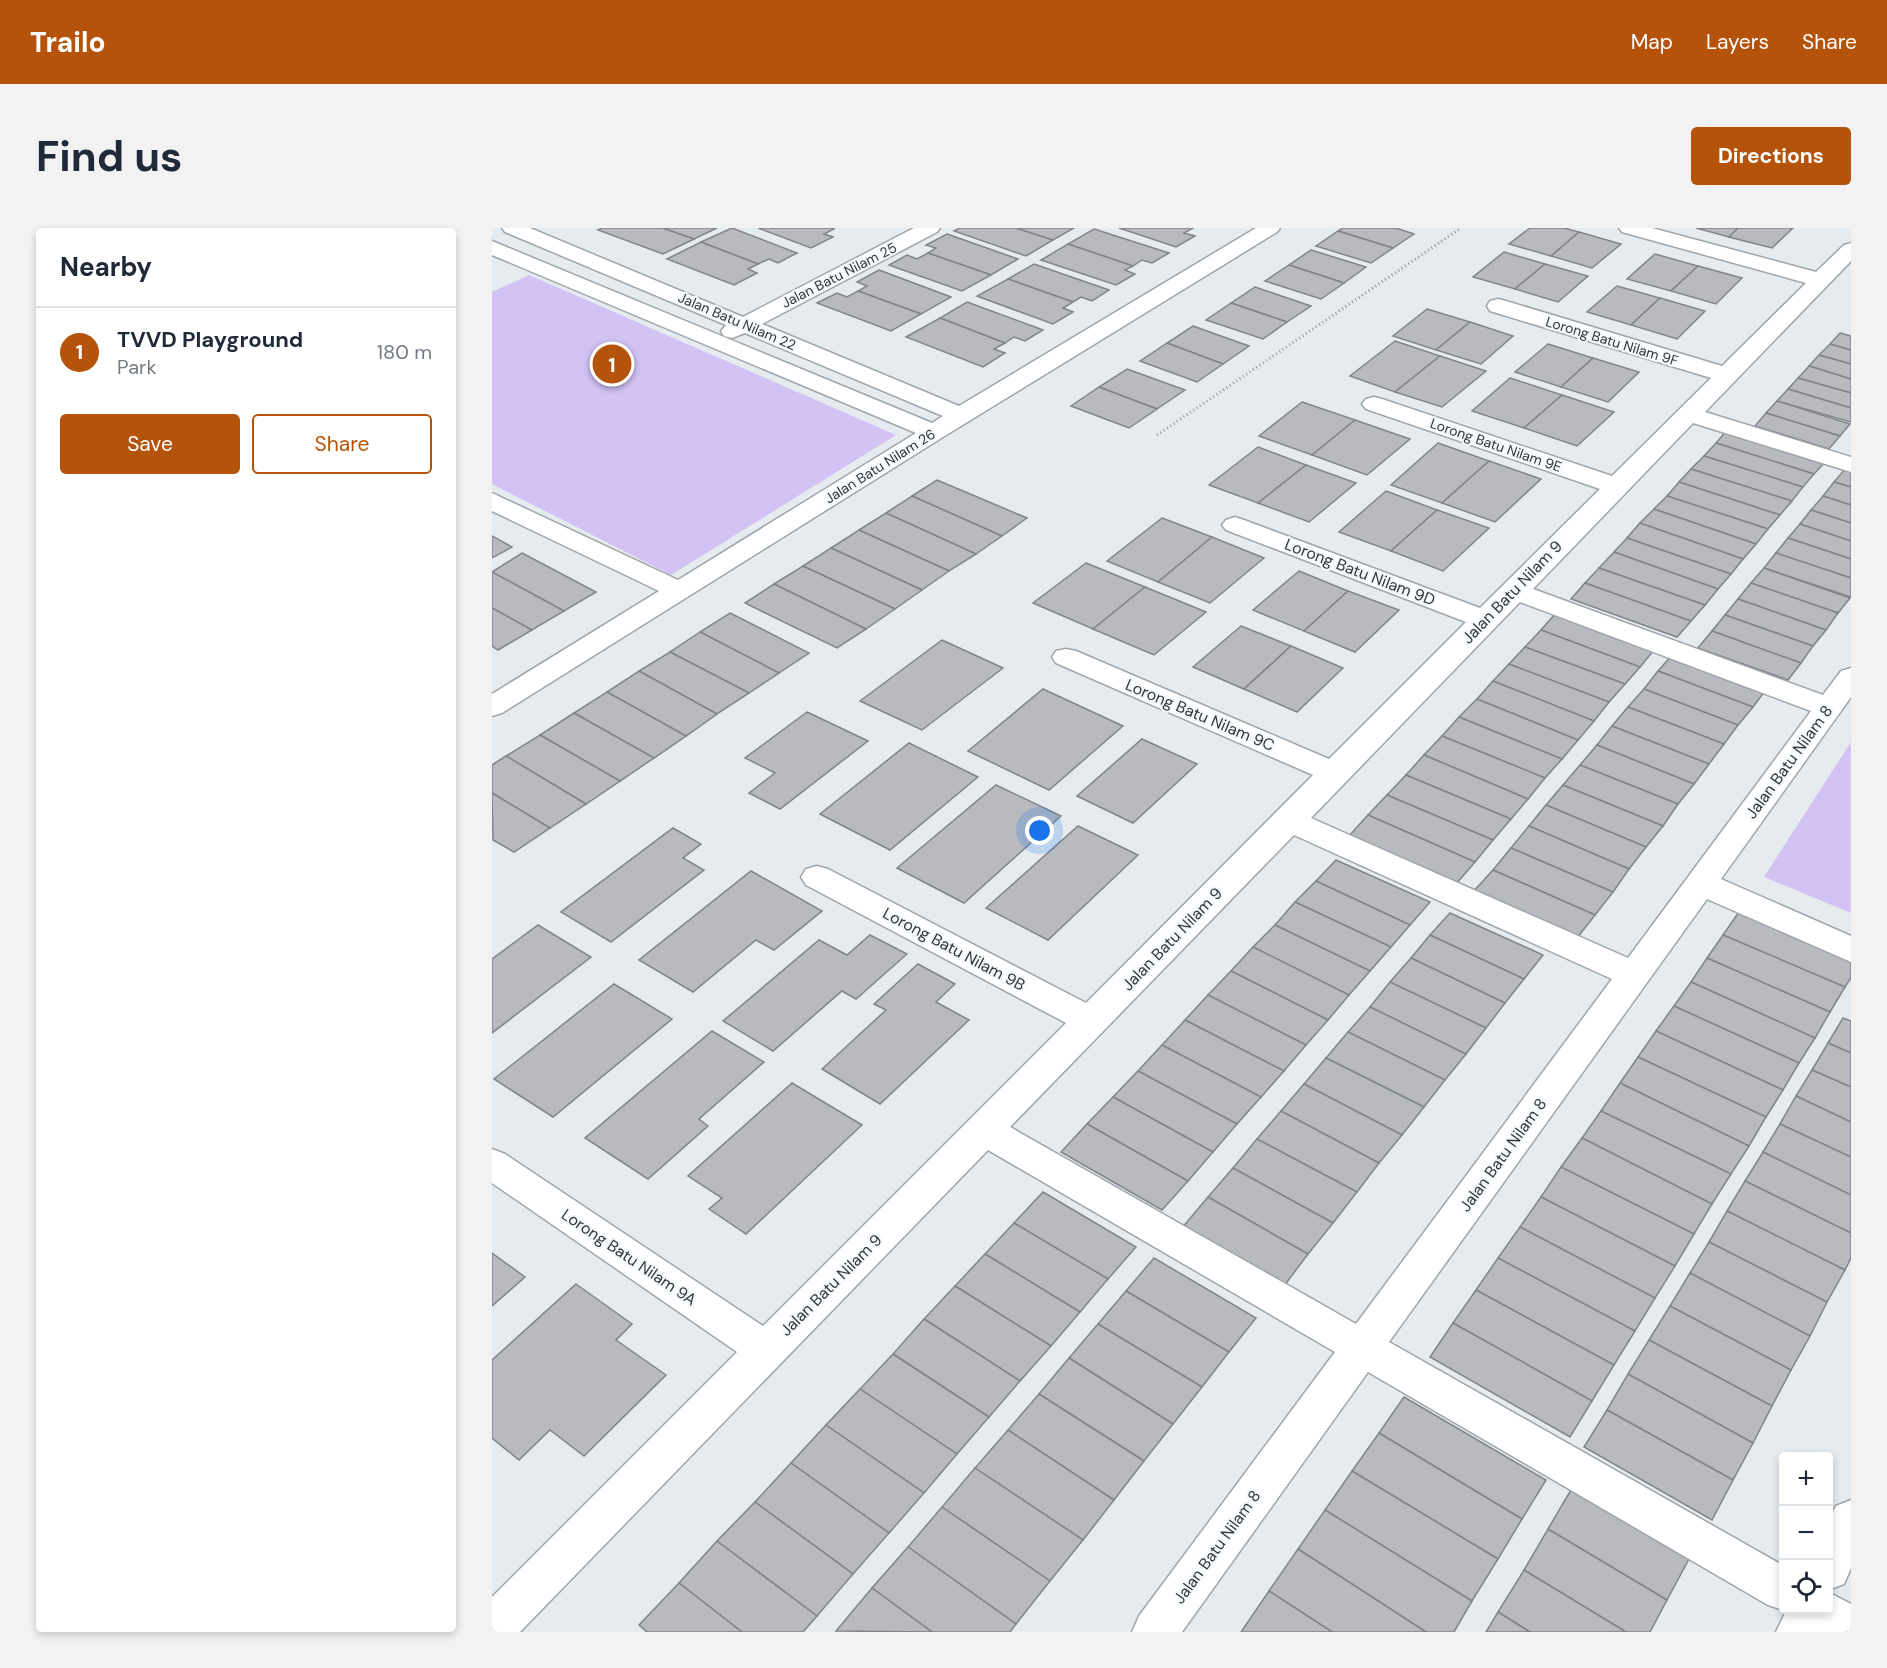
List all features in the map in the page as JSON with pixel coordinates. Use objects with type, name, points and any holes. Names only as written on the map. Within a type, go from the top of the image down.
[{"type":"street","name":"Jalan Batu Nilam 22","points":[[512,228],[543,232],[745,324],[962,416]]},
{"type":"street","name":"Jalan Batu Nilam 25","points":[[715,339],[930,228]]},
{"type":"street","name":"Jalan Batu Nilam 26","points":[[492,707],[934,432],[1270,228]]},
{"type":"street","points":[[1629,228],[1832,278]]},
{"type":"street","points":[[497,249],[543,232]]},
{"type":"street","name":"Jalan Batu Nilam 22","points":[[497,249],[934,432]]},
{"type":"street","name":"Jalan Batu Nilam 9","points":[[492,1629],[1726,375],[1832,278],[1851,249]]},
{"type":"street","name":"Lorong Batu Nilam 9F","points":[[1498,306],[1726,375]]},
{"type":"street","name":"Lorong Batu Nilam 9E","points":[[1374,404],[1617,486]]},
{"type":"street","points":[[1688,414],[1851,465]]},
{"type":"street","points":[[492,501],[680,591]]},
{"type":"street","name":"Lorong Batu Nilam 9D","points":[[1235,525],[1486,620]]},
{"type":"street","points":[[1514,591],[1828,708]]},
{"type":"street","name":"Lorong Batu Nilam 9C","points":[[1066,657],[1334,773]]},
{"type":"street","name":"Jalan Batu Nilam 8","points":[[1155,1632],[1851,677]]},
{"type":"street","points":[[1288,820],[1634,975]]},
{"type":"street","name":"Lorong Batu Nilam 9B","points":[[817,877],[1091,1021]]},
{"type":"street","points":[[1701,883],[1851,950]]},
{"type":"street","points":[[984,1130],[1779,1587]]},
{"type":"street","name":"Lorong Batu Nilam 9A","points":[[492,1164],[767,1350]]},
{"type":"street","points":[[1832,1560],[1851,1520]]},
{"type":"street","points":[[1799,1632],[1807,1614]]},
{"type":"street","points":[[1825,1614],[1851,1628]]},
{"type":"path","points":[[1157,435],[1461,228]]},
{"type":"shaded area","points":[[529,275],[896,435],[671,575],[492,484],[492,292]]},
{"type":"shaded area","points":[[1851,742],[1851,913],[1764,877]]},
{"type":"building","points":[[602,228],[663,228],[694,239],[663,254],[598,230]]},
{"type":"building","points":[[663,228],[717,228],[694,239]]},
{"type":"building","points":[[732,228],[797,253],[778,263],[769,259],[758,264],[701,242]]},
{"type":"building","points":[[758,228],[834,229],[824,234],[833,237],[811,248]]},
{"type":"building","points":[[960,228],[1016,228],[1053,240],[1026,256],[954,231]]},
{"type":"building","points":[[1016,228],[1074,228],[1053,240]]},
{"type":"building","points":[[1119,228],[1193,228],[1184,233],[1195,236],[1176,247]]},
{"type":"building","points":[[1343,228],[1396,228],[1414,234],[1393,248],[1338,231]]},
{"type":"building","points":[[1530,228],[1564,228],[1579,232],[1551,256],[1509,244]]},
{"type":"building","points":[[1696,228],[1738,228],[1729,237]]},
{"type":"building","points":[[1738,228],[1793,228],[1772,248],[1729,237]]},
{"type":"building","points":[[1094,229],[1169,253],[1152,263],[1142,260],[1133,266],[1068,244]]},
{"type":"building","points":[[1338,231],[1393,248],[1371,263],[1316,246]]},
{"type":"building","points":[[1579,232],[1621,244],[1592,268],[1551,256]]},
{"type":"building","points":[[947,234],[1018,259],[991,275],[928,253],[936,248],[926,245]]},
{"type":"building","points":[[701,242],[758,264],[748,269],[757,273],[734,285],[667,259]]},
{"type":"building","points":[[1068,244],[1133,266],[1125,270],[1135,274],[1116,285],[1041,260]]},
{"type":"building","points":[[1311,250],[1366,267],[1344,283],[1289,265]]},
{"type":"building","points":[[1504,252],[1545,264],[1515,289],[1473,277]]},
{"type":"building","points":[[928,253],[991,275],[962,291],[889,265],[907,255],[917,259]]},
{"type":"building","points":[[1655,254],[1698,266],[1671,291],[1627,279]]},
{"type":"building","points":[[1034,264],[1109,290],[1092,301],[1081,297],[1073,302],[1008,279]]},
{"type":"building","points":[[1545,264],[1588,276],[1558,302],[1515,289]]},
{"type":"building","points":[[1289,265],[1344,283],[1321,299],[1265,281]]},
{"type":"building","points":[[1698,266],[1742,278],[1716,304],[1671,291]]},
{"type":"building","points":[[879,270],[951,297],[921,314],[858,291],[867,286],[857,282]]},
{"type":"building","points":[[1008,279],[1073,302],[1063,308],[1073,312],[1053,324],[977,296]]},
{"type":"building","points":[[1617,286],[1660,298],[1631,325],[1587,312]]},
{"type":"building","points":[[1255,287],[1311,306],[1287,322],[1231,303]]},
{"type":"building","points":[[858,291],[921,314],[891,331],[817,303],[837,293],[847,297]]},
{"type":"building","points":[[1660,298],[1705,311],[1677,339],[1631,325]]},
{"type":"building","points":[[967,302],[1043,330],[1025,341],[1014,337],[1005,343],[940,318]]},
{"type":"building","points":[[1231,303],[1287,322],[1263,339],[1206,320]]},
{"type":"building","points":[[1427,309],[1470,322],[1436,350],[1393,336]]},
{"type":"building","points":[[940,318],[1005,343],[994,349],[1005,353],[983,367],[906,337]]},
{"type":"building","points":[[1470,322],[1513,336],[1481,364],[1436,350]]},
{"type":"building","points":[[1193,326],[1249,346],[1223,364],[1167,343]]},
{"type":"building","points":[[1840,333],[1851,336],[1851,350],[1830,344]]},
{"type":"building","points":[[1395,341],[1440,356],[1395,392],[1350,376]]},
{"type":"building","points":[[1167,343],[1223,364],[1197,382],[1140,361]]},
{"type":"building","points":[[1548,344],[1593,358],[1561,387],[1515,372]]},
{"type":"building","points":[[1830,344],[1851,350],[1851,364],[1819,355]]},
{"type":"building","points":[[1819,355],[1851,364],[1851,379],[1809,366]]},
{"type":"building","points":[[1440,356],[1486,371],[1442,407],[1395,392]]},
{"type":"building","points":[[1593,358],[1639,372],[1608,402],[1561,387]]},
{"type":"building","points":[[1809,366],[1851,379],[1851,393],[1798,378]]},
{"type":"building","points":[[1127,369],[1185,390],[1157,409],[1099,387]]},
{"type":"building","points":[[1510,378],[1562,395],[1524,428],[1472,411]]},
{"type":"building","points":[[1798,378],[1851,393],[1851,408],[1788,389]]},
{"type":"building","points":[[1099,387],[1157,409],[1129,428],[1071,406]]},
{"type":"building","points":[[1788,389],[1851,408],[1851,422],[1777,401]]},
{"type":"building","points":[[1562,395],[1614,412],[1577,446],[1524,428]]},
{"type":"building","points":[[1777,401],[1850,424],[1840,436],[1766,413]]},
{"type":"building","points":[[1302,402],[1355,420],[1312,455],[1259,436]]},
{"type":"building","points":[[1766,413],[1840,436],[1829,449],[1755,426]]},
{"type":"building","points":[[1355,420],[1410,439],[1367,475],[1312,455]]},
{"type":"building","points":[[1727,430],[1826,461],[1814,474],[1716,443]]},
{"type":"building","points":[[1438,443],[1489,461],[1442,503],[1391,485]]},
{"type":"building","points":[[1716,443],[1814,474],[1803,487],[1704,456]]},
{"type":"building","points":[[1258,447],[1306,465],[1258,503],[1209,485]]},
{"type":"building","points":[[1704,456],[1803,487],[1792,501],[1691,469]]},
{"type":"building","points":[[1489,461],[1541,479],[1495,522],[1442,503]]},
{"type":"building","points":[[1306,465],[1356,483],[1309,522],[1258,503]]},
{"type":"building","points":[[1691,469],[1792,501],[1780,515],[1679,482]]},
{"type":"building","points":[[1845,469],[1851,471],[1851,487],[1834,482]]},
{"type":"building","points":[[937,480],[1027,518],[1002,536],[912,496]]},
{"type":"building","points":[[1679,482],[1780,515],[1768,529],[1667,496]]},
{"type":"building","points":[[1834,482],[1851,487],[1851,505],[1823,496]]},
{"type":"building","points":[[1386,491],[1437,510],[1391,551],[1339,532]]},
{"type":"building","points":[[912,496],[1002,536],[976,554],[886,513]]},
{"type":"building","points":[[1667,496],[1768,529],[1756,544],[1654,509]]},
{"type":"building","points":[[1823,496],[1851,505],[1851,523],[1811,510]]},
{"type":"building","points":[[1654,509],[1756,544],[1743,559],[1640,523]]},
{"type":"building","points":[[1437,510],[1489,528],[1443,571],[1391,551]]},
{"type":"building","points":[[1811,510],[1851,523],[1851,541],[1800,524]]},
{"type":"building","points":[[886,513],[976,554],[949,571],[859,530]]},
{"type":"building","points":[[1162,518],[1212,537],[1158,582],[1107,561]]},
{"type":"building","points":[[1640,523],[1743,559],[1731,574],[1627,538]]},
{"type":"building","points":[[1800,524],[1851,541],[1851,559],[1788,538]]},
{"type":"building","points":[[859,530],[949,571],[922,590],[831,548]]},
{"type":"building","points":[[492,536],[512,547],[492,558]]},
{"type":"building","points":[[1212,537],[1264,558],[1210,603],[1158,582]]},
{"type":"building","points":[[1627,538],[1731,574],[1718,589],[1614,552]]},
{"type":"building","points":[[1788,538],[1851,559],[1851,578],[1776,553]]},
{"type":"building","points":[[831,548],[922,590],[895,609],[803,566]]},
{"type":"building","points":[[1614,552],[1718,589],[1705,605],[1599,568]]},
{"type":"building","points":[[522,553],[596,592],[564,611],[492,572]]},
{"type":"building","points":[[1776,553],[1851,578],[1851,597],[1764,568]]},
{"type":"building","points":[[1086,563],[1145,587],[1093,629],[1033,603]]},
{"type":"building","points":[[803,566],[895,609],[866,629],[774,584]]},
{"type":"building","points":[[1599,568],[1705,605],[1691,621],[1585,583]]},
{"type":"building","points":[[1764,568],[1850,598],[1838,613],[1751,583]]},
{"type":"building","points":[[1299,571],[1348,591],[1304,631],[1253,610]]},
{"type":"building","points":[[492,572],[564,611],[532,630],[492,608]]},
{"type":"building","points":[[1585,583],[1691,621],[1677,637],[1571,599]]},
{"type":"building","points":[[1751,583],[1838,613],[1826,630],[1738,599]]},
{"type":"building","points":[[774,584],[866,629],[837,648],[745,603]]},
{"type":"building","points":[[1145,587],[1206,612],[1154,655],[1093,629]]},
{"type":"building","points":[[1348,591],[1399,610],[1355,652],[1304,631]]},
{"type":"building","points":[[1738,599],[1826,630],[1813,646],[1725,615]]},
{"type":"building","points":[[492,608],[532,630],[498,650],[492,646]]},
{"type":"building","points":[[730,613],[809,653],[779,673],[700,632]]},
{"type":"building","points":[[1556,613],[1654,650],[1640,667],[1541,630]]},
{"type":"building","points":[[1725,615],[1813,646],[1801,663],[1712,631]]},
{"type":"building","points":[[1241,626],[1291,646],[1244,689],[1193,667]]},
{"type":"building","points":[[1541,630],[1640,667],[1625,684],[1525,647]]},
{"type":"building","points":[[1712,631],[1801,663],[1788,680],[1698,648]]},
{"type":"building","points":[[700,632],[779,673],[749,693],[670,652]]},
{"type":"building","points":[[942,640],[1003,668],[922,730],[860,701]]},
{"type":"building","points":[[1291,646],[1343,668],[1297,712],[1244,689]]},
{"type":"building","points":[[1525,647],[1625,684],[1609,702],[1509,664]]},
{"type":"building","points":[[670,652],[749,693],[717,714],[639,671]]},
{"type":"building","points":[[1673,654],[1767,688],[1753,707],[1658,671]]},
{"type":"building","points":[[1509,664],[1609,702],[1594,721],[1493,681]]},
{"type":"building","points":[[639,671],[717,714],[686,736],[607,692]]},
{"type":"building","points":[[1658,671],[1753,707],[1738,725],[1644,689]]},
{"type":"building","points":[[1493,681],[1594,721],[1578,740],[1477,699]]},
{"type":"building","points":[[1043,689],[1123,726],[1049,790],[968,751]]},
{"type":"building","points":[[1644,689],[1738,725],[1724,744],[1628,707]]},
{"type":"building","points":[[607,692],[686,736],[654,758],[574,713]]},
{"type":"building","points":[[1477,699],[1578,740],[1562,759],[1459,717]]},
{"type":"building","points":[[1628,707],[1724,744],[1709,764],[1612,726]]},
{"type":"building","points":[[807,712],[868,741],[780,809],[749,793],[775,773],[745,758]]},
{"type":"building","points":[[574,713],[654,758],[620,781],[540,735]]},
{"type":"building","points":[[1459,717],[1562,759],[1545,778],[1442,736]]},
{"type":"building","points":[[1612,726],[1709,764],[1694,784],[1597,745]]},
{"type":"building","points":[[540,735],[620,781],[586,804],[506,756]]},
{"type":"building","points":[[1442,736],[1545,778],[1528,799],[1424,755]]},
{"type":"building","points":[[1142,739],[1197,764],[1133,823],[1077,796]]},
{"type":"building","points":[[909,743],[978,777],[890,850],[820,814]]},
{"type":"building","points":[[1597,745],[1694,784],[1678,804],[1580,765]]},
{"type":"building","points":[[1424,755],[1528,799],[1511,819],[1406,775]]},
{"type":"building","points":[[506,756],[586,804],[550,828],[492,793],[492,765]]},
{"type":"building","points":[[1580,765],[1678,804],[1663,826],[1563,785]]},
{"type":"building","points":[[1406,775],[1511,819],[1493,840],[1387,795]]},
{"type":"building","points":[[996,785],[1061,816],[964,903],[897,868]]},
{"type":"building","points":[[1563,785],[1663,826],[1646,847],[1546,805]]},
{"type":"building","points":[[492,793],[550,828],[514,852],[493,840]]},
{"type":"building","points":[[1387,795],[1493,840],[1475,862],[1368,815]]},
{"type":"building","points":[[1546,805],[1646,847],[1629,869],[1529,826]]},
{"type":"building","points":[[1368,815],[1475,862],[1456,884],[1349,836]]},
{"type":"building","points":[[1078,826],[1138,855],[1048,940],[986,908]]},
{"type":"building","points":[[1529,826],[1629,869],[1613,892],[1511,848]]},
{"type":"building","points":[[673,828],[701,844],[683,858],[704,870],[611,942],[561,912]]},
{"type":"building","points":[[1511,848],[1613,892],[1595,915],[1493,870]]},
{"type":"building","points":[[1336,860],[1430,902],[1410,925],[1316,881]]},
{"type":"building","points":[[1493,870],[1595,915],[1577,938],[1473,892]]},
{"type":"building","points":[[751,871],[822,911],[774,950],[756,940],[693,992],[639,960]]},
{"type":"building","points":[[1316,881],[1410,925],[1391,947],[1295,902]]},
{"type":"building","points":[[1295,902],[1391,947],[1370,971],[1275,925]]},
{"type":"building","points":[[1739,912],[1851,960],[1851,978],[1845,987],[1723,935]]},
{"type":"building","points":[[1450,913],[1543,955],[1524,979],[1430,935]]},
{"type":"building","points":[[538,925],[591,957],[492,1033],[492,959]]},
{"type":"building","points":[[1275,925],[1370,971],[1349,995],[1253,947]]},
{"type":"building","points":[[870,935],[907,954],[856,999],[842,991],[773,1051],[723,1021],[819,940],[847,955]]},
{"type":"building","points":[[1430,935],[1524,979],[1505,1003],[1411,958]]},
{"type":"building","points":[[1723,935],[1845,987],[1830,1012],[1707,958]]},
{"type":"building","points":[[1253,947],[1349,995],[1328,1020],[1231,971]]},
{"type":"building","points":[[1411,958],[1505,1003],[1486,1028],[1390,982]]},
{"type":"building","points":[[1707,958],[1830,1012],[1815,1038],[1691,982]]},
{"type":"building","points":[[918,964],[955,984],[936,1002],[969,1020],[880,1104],[822,1069],[886,1010],[874,1004]]},
{"type":"building","points":[[1231,971],[1328,1020],[1306,1045],[1208,995]]},
{"type":"building","points":[[1390,982],[1486,1028],[1466,1054],[1370,1007]]},
{"type":"building","points":[[1691,982],[1815,1038],[1799,1063],[1674,1006]]},
{"type":"building","points":[[614,984],[672,1019],[553,1117],[494,1079]]},
{"type":"building","points":[[1208,995],[1306,1045],[1284,1071],[1185,1020]]},
{"type":"building","points":[[1674,1006],[1799,1063],[1783,1090],[1656,1031]]},
{"type":"building","points":[[1370,1007],[1466,1054],[1445,1080],[1348,1032]]},
{"type":"building","points":[[1843,1018],[1851,1021],[1851,1053],[1828,1043]]},
{"type":"building","points":[[1185,1020],[1284,1071],[1261,1097],[1162,1045]]},
{"type":"building","points":[[712,1031],[764,1062],[699,1119],[708,1126],[648,1179],[585,1138]]},
{"type":"building","points":[[1656,1031],[1783,1090],[1766,1117],[1638,1057]]},
{"type":"building","points":[[1348,1032],[1445,1080],[1424,1107],[1326,1058]]},
{"type":"building","points":[[1828,1043],[1851,1053],[1851,1087],[1812,1070]]},
{"type":"building","points":[[1162,1045],[1261,1097],[1237,1124],[1138,1071]]},
{"type":"building","points":[[1638,1057],[1766,1117],[1749,1146],[1620,1083]]},
{"type":"building","points":[[1326,1058],[1424,1107],[1402,1135],[1304,1084]]},
{"type":"building","points":[[1812,1070],[1851,1087],[1851,1122],[1796,1096]]},
{"type":"building","points":[[1138,1071],[1237,1124],[1213,1152],[1113,1097]]},
{"type":"building","points":[[792,1083],[862,1125],[746,1234],[709,1209],[722,1198],[688,1176]]},
{"type":"building","points":[[1620,1083],[1749,1146],[1731,1174],[1601,1111]]},
{"type":"building","points":[[1304,1084],[1402,1135],[1379,1163],[1281,1111]]},
{"type":"building","points":[[1796,1096],[1851,1122],[1851,1157],[1780,1124]]},
{"type":"building","points":[[1113,1097],[1213,1152],[1188,1181],[1087,1124]]},
{"type":"building","points":[[1281,1111],[1379,1163],[1357,1192],[1257,1139]]},
{"type":"building","points":[[1601,1111],[1731,1174],[1712,1204],[1582,1138]]},
{"type":"building","points":[[1087,1124],[1188,1181],[1162,1210],[1061,1152]]},
{"type":"building","points":[[1780,1124],[1851,1157],[1851,1195],[1763,1152]]},
{"type":"building","points":[[1582,1138],[1712,1204],[1694,1234],[1561,1167]]},
{"type":"building","points":[[1257,1139],[1357,1192],[1333,1223],[1233,1168]]},
{"type":"building","points":[[1763,1152],[1851,1195],[1851,1233],[1745,1181]]},
{"type":"building","points":[[1561,1167],[1694,1234],[1675,1266],[1541,1197]]},
{"type":"building","points":[[1233,1168],[1333,1223],[1308,1254],[1208,1197]]},
{"type":"building","points":[[1745,1181],[1851,1233],[1851,1258],[1845,1270],[1727,1211]]},
{"type":"building","points":[[1043,1192],[1136,1247],[1108,1279],[1014,1223]]},
{"type":"building","points":[[1208,1197],[1308,1254],[1284,1286],[1182,1228]]},
{"type":"building","points":[[1541,1197],[1675,1266],[1655,1298],[1520,1227]]},
{"type":"building","points":[[1727,1211],[1845,1270],[1827,1302],[1709,1242]]},
{"type":"building","points":[[1014,1223],[1108,1279],[1080,1312],[985,1254]]},
{"type":"building","points":[[1520,1227],[1655,1298],[1635,1331],[1498,1258]]},
{"type":"building","points":[[1709,1242],[1827,1302],[1810,1336],[1690,1273]]},
{"type":"building","points":[[492,1253],[525,1277],[492,1306]]},
{"type":"building","points":[[985,1254],[1080,1312],[1051,1346],[955,1286]]},
{"type":"building","points":[[1154,1258],[1256,1318],[1229,1352],[1126,1291]]},
{"type":"building","points":[[1498,1258],[1635,1331],[1614,1365],[1476,1290]]},
{"type":"building","points":[[1690,1273],[1810,1336],[1791,1370],[1670,1306]]},
{"type":"building","points":[[576,1284],[632,1324],[616,1340],[666,1375],[584,1456],[550,1430],[519,1460],[492,1438],[492,1360]]},
{"type":"building","points":[[955,1286],[1051,1346],[1020,1381],[924,1319]]},
{"type":"building","points":[[1476,1290],[1614,1365],[1592,1401],[1453,1323]]},
{"type":"building","points":[[1126,1291],[1229,1352],[1202,1387],[1098,1324]]},
{"type":"building","points":[[1670,1306],[1791,1370],[1772,1406],[1649,1340]]},
{"type":"building","points":[[924,1319],[1020,1381],[989,1417],[893,1354]]},
{"type":"building","points":[[1453,1323],[1592,1401],[1570,1437],[1430,1357]]},
{"type":"building","points":[[1098,1324],[1202,1387],[1173,1424],[1069,1358]]},
{"type":"building","points":[[1649,1340],[1772,1406],[1753,1443],[1628,1374]]},
{"type":"building","points":[[893,1354],[989,1417],[957,1454],[860,1389]]},
{"type":"building","points":[[1069,1358],[1173,1424],[1144,1461],[1039,1394]]},
{"type":"building","points":[[1628,1374],[1753,1443],[1733,1480],[1607,1410]]},
{"type":"building","points":[[860,1389],[957,1454],[924,1493],[826,1425]]},
{"type":"building","points":[[1039,1394],[1144,1461],[1114,1500],[1008,1430]]},
{"type":"building","points":[[1404,1397],[1546,1480],[1522,1519],[1379,1433]]},
{"type":"building","points":[[1607,1410],[1733,1480],[1712,1520],[1584,1447]]},
{"type":"building","points":[[826,1425],[924,1493],[889,1533],[791,1463]]},
{"type":"building","points":[[1008,1430],[1114,1500],[1083,1540],[975,1468]]},
{"type":"building","points":[[1379,1433],[1522,1519],[1498,1559],[1352,1471]]},
{"type":"building","points":[[791,1463],[889,1533],[853,1574],[755,1502]]},
{"type":"building","points":[[975,1468],[1083,1540],[1050,1581],[942,1507]]},
{"type":"building","points":[[1352,1471],[1498,1559],[1472,1601],[1325,1510]]},
{"type":"building","points":[[1572,1488],[1690,1557],[1667,1600],[1548,1529]]},
{"type":"building","points":[[755,1502],[853,1574],[817,1616],[717,1541]]},
{"type":"building","points":[[942,1507],[1050,1581],[1016,1624],[908,1547]]},
{"type":"building","points":[[1325,1510],[1472,1601],[1454,1632],[1426,1632],[1298,1549]]},
{"type":"building","points":[[1548,1529],[1667,1600],[1650,1632],[1626,1632],[1524,1570]]},
{"type":"building","points":[[717,1541],[817,1616],[803,1632],[742,1632],[679,1583]]},
{"type":"building","points":[[908,1547],[1016,1624],[1010,1632],[932,1632],[872,1588]]},
{"type":"building","points":[[1298,1549],[1426,1632],[1332,1632],[1269,1591]]},
{"type":"building","points":[[1524,1570],[1626,1632],[1530,1632],[1498,1612]]},
{"type":"building","points":[[679,1583],[742,1632],[647,1632],[639,1625]]},
{"type":"building","points":[[872,1588],[932,1632],[836,1631]]},
{"type":"building","points":[[1269,1591],[1332,1632],[1241,1632]]},
{"type":"building","points":[[1498,1612],[1530,1632],[1486,1632]]},
{"type":"place","name":"TVVD Playground","points":[[612,364]]}]
